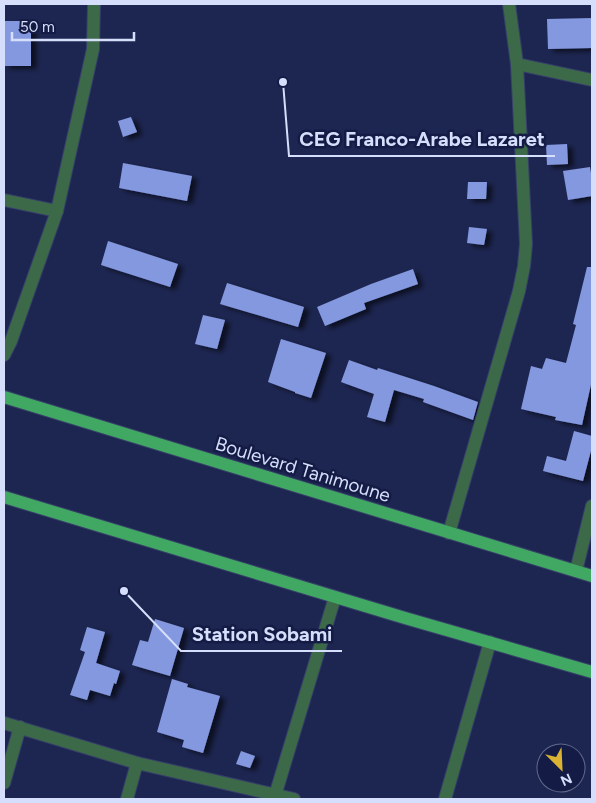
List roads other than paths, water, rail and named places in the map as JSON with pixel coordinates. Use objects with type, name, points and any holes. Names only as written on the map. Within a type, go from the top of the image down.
[{"type":"main road","name":"Boulevard Tanimoune","points":[[4,397],[592,576]]},
{"type":"main road","points":[[4,496],[336,597],[592,672]]},
{"type":"street","points":[[4,355],[11,341],[57,212],[93,49],[94,4]]},
{"type":"street","points":[[450,533],[519,291],[524,266],[526,244],[517,64],[509,4]]},
{"type":"street","points":[[517,64],[592,80]]},
{"type":"street","points":[[4,200],[57,212]]},
{"type":"street","points":[[576,571],[592,506]]},
{"type":"street","points":[[274,797],[336,597]]},
{"type":"street","points":[[448,798],[490,642]]},
{"type":"street","points":[[4,723],[137,762],[274,797],[294,799]]},
{"type":"street","points":[[4,783],[20,727]]},
{"type":"street","points":[[126,799],[137,762]]},
{"type":"place","name":"CEG Franco-Arabe Lazaret","points":[[283,82]]},
{"type":"place","name":"Station Sobami","points":[[124,591]]}]
